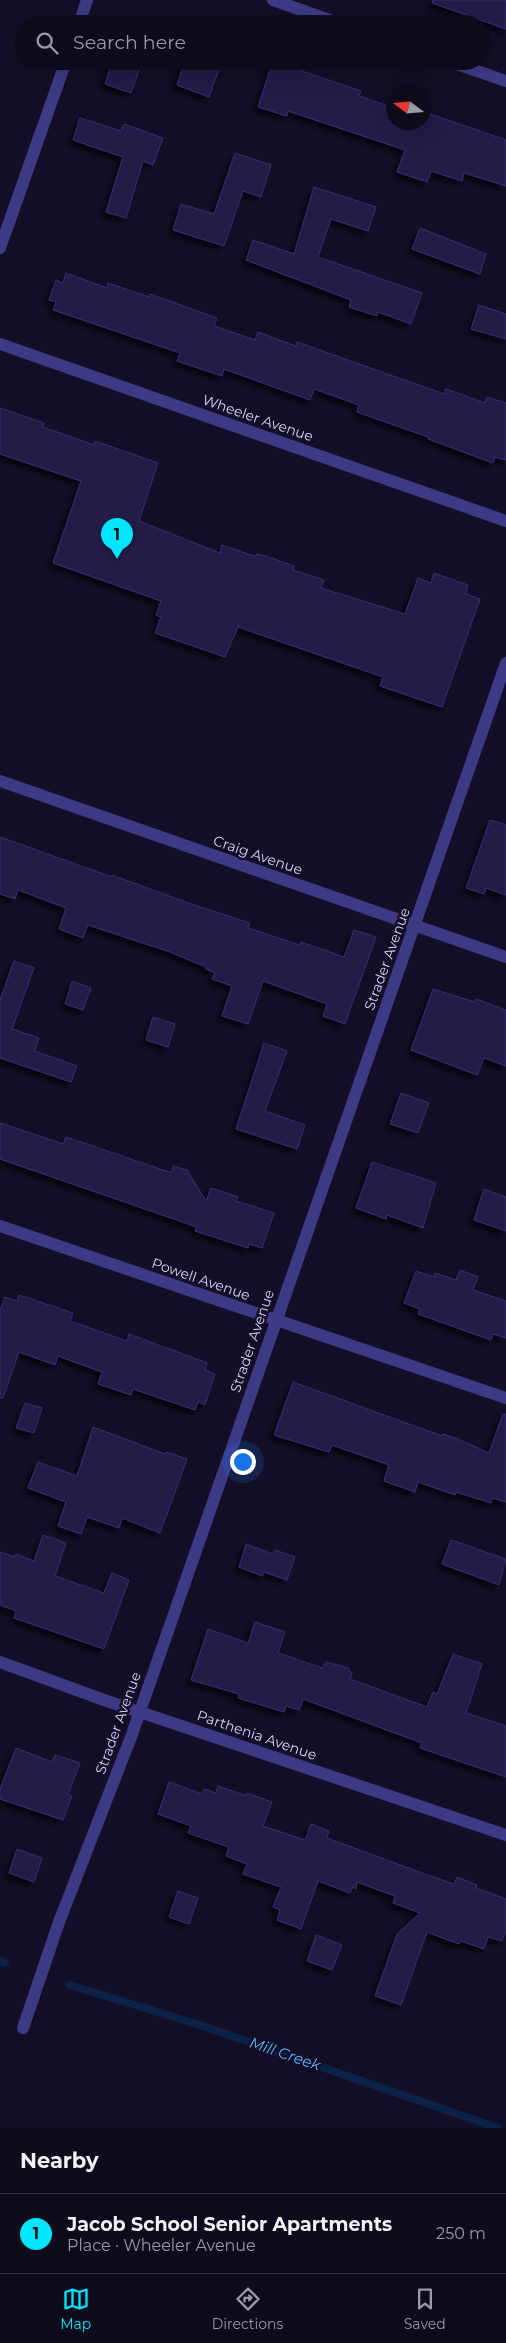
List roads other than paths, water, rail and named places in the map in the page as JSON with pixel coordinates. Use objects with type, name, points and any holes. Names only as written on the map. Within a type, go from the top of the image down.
[{"type":"street","points":[[82,15],[87,0]]},
{"type":"street","points":[[273,0],[316,15]]},
{"type":"street","points":[[0,248],[63,70]]},
{"type":"street","points":[[474,70],[506,81]]},
{"type":"street","name":"Wheeler Avenue","points":[[0,344],[506,521]]},
{"type":"street","name":"Strader Avenue","points":[[23,2028],[59,1922],[139,1711],[506,663]]},
{"type":"street","name":"Craig Avenue","points":[[0,781],[506,958]]},
{"type":"street","name":"Powell Avenue","points":[[0,1226],[506,1398]]},
{"type":"street","name":"Parthenia Avenue","points":[[0,1662],[506,1835]]},
{"type":"waterway","name":"Mill Creek","points":[[0,1961],[5,1963]]},
{"type":"waterway","name":"Mill Creek","points":[[70,1985],[200,2025],[498,2128]]},
{"type":"place","name":"Jacob School Senior Apartments","points":[[117,559]]}]
